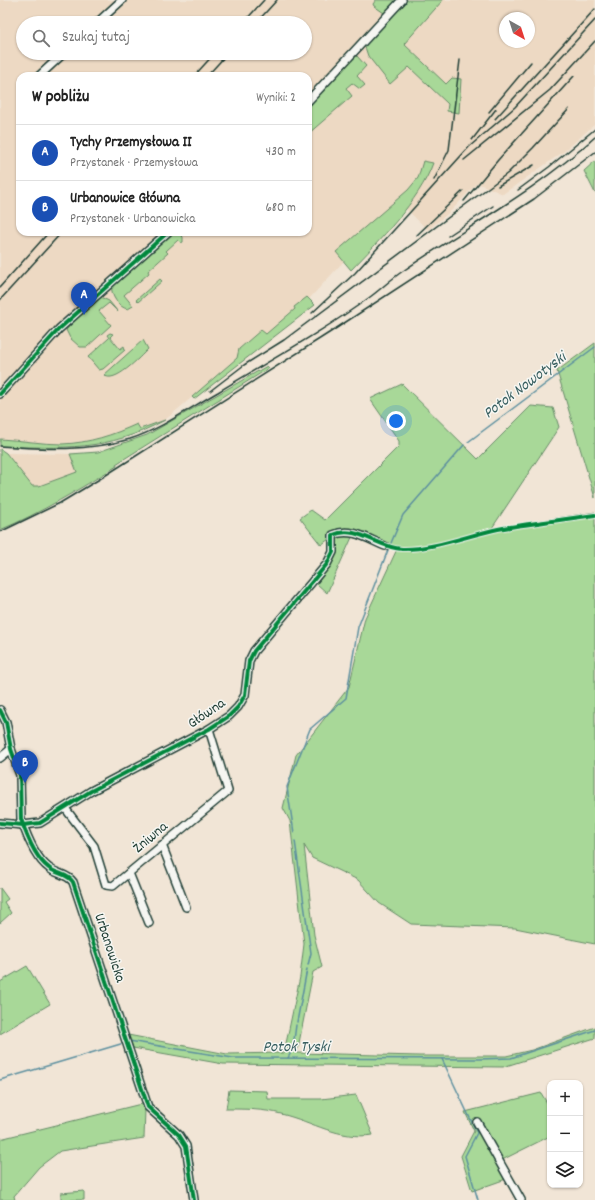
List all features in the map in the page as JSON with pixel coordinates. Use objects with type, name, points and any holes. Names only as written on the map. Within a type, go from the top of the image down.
[{"type":"street","points":[[105,16],[122,0]]},
{"type":"street","points":[[312,97],[402,0]]},
{"type":"street","points":[[43,72],[56,60]]},
{"type":"street","points":[[0,394],[59,329],[164,236]]},
{"type":"street","name":"Główna","points":[[0,823],[23,825],[40,823],[91,791],[209,730],[238,707],[245,695],[249,661],[254,651],[327,564],[333,552],[333,535],[341,531],[350,531],[385,546]]},
{"type":"street","name":"Urbanowicka","points":[[0,710],[6,722],[11,749],[20,779],[21,819],[23,825],[35,850],[45,865],[73,882],[148,1107],[179,1135],[186,1146],[194,1200]]},
{"type":"street","name":"Żniwna","points":[[65,808],[94,846],[106,885],[113,886],[228,791],[209,730]]},
{"type":"street","points":[[0,758],[11,749]]},
{"type":"street","points":[[162,845],[186,907]]},
{"type":"street","points":[[129,873],[149,923]]},
{"type":"street","points":[[477,1122],[521,1200]]},
{"type":"shaded area","points":[[0,0],[595,0],[595,124],[566,150],[503,194],[477,183],[452,210],[428,230],[405,208],[344,261],[309,299],[165,420],[140,429],[137,425],[104,438],[61,444],[0,439]]},
{"type":"shaded area","points":[[6,453],[70,454],[78,472],[39,486],[32,486]]},
{"type":"green space","points":[[376,0],[397,0],[384,13],[374,6],[373,4]]},
{"type":"green space","points":[[406,0],[443,0],[404,44],[446,84],[452,78],[461,79],[459,113],[447,111],[448,104],[409,67],[390,84],[368,56],[365,47],[367,43]]},
{"type":"green space","points":[[357,56],[366,66],[357,76],[365,85],[360,89],[352,83],[346,88],[352,96],[312,131],[312,103],[350,61]]},
{"type":"green space","points":[[423,161],[433,163],[427,177],[418,191],[397,220],[351,270],[336,252],[408,190],[418,178]]},
{"type":"green space","points":[[595,161],[595,193],[584,171]]},
{"type":"green space","points":[[168,236],[183,237],[183,242],[181,243],[178,240],[166,251],[168,253],[148,271],[149,273],[124,295],[133,306],[128,309],[118,304],[112,293],[112,286]]},
{"type":"green space","points":[[160,279],[162,281],[138,302],[136,300]]},
{"type":"green space","points":[[100,297],[109,301],[118,312],[109,303],[99,311],[111,325],[87,347],[80,347],[70,338],[66,330],[96,299]]},
{"type":"green space","points":[[307,297],[315,305],[194,399],[192,397],[237,358],[239,349],[261,330],[266,334],[295,309],[294,307]]},
{"type":"green space","points":[[110,333],[113,334],[110,337],[120,349],[124,346],[125,350],[103,369],[99,370],[88,357],[109,338],[107,335]]},
{"type":"green space","points":[[143,340],[148,349],[127,369],[114,376],[108,377],[104,375]]},
{"type":"green space","points":[[595,343],[595,498],[557,371]]},
{"type":"green space","points":[[267,366],[269,368],[116,464],[117,466],[45,508],[0,530],[0,449],[6,453],[32,486],[39,486],[77,472],[70,454],[98,452],[147,435]]},
{"type":"green space","points":[[402,384],[478,459],[531,406],[553,408],[559,427],[492,528],[595,512],[595,944],[515,928],[411,924],[379,903],[358,880],[312,858],[304,845],[314,935],[322,967],[313,972],[297,1053],[419,1056],[506,1056],[532,1050],[595,1027],[595,1038],[503,1067],[223,1064],[133,1048],[128,1035],[227,1054],[284,1053],[300,977],[304,944],[290,821],[283,808],[296,755],[349,687],[365,618],[398,547],[384,549],[353,535],[327,593],[317,584],[329,567],[335,555],[336,550],[333,536],[321,545],[300,518],[311,510],[325,520],[399,446],[399,441],[370,399]]},
{"type":"green space","points":[[165,420],[123,438],[104,443],[65,447],[0,446],[0,439],[54,444],[82,442],[110,435],[137,424],[140,429]]},
{"type":"green space","points":[[0,888],[8,899],[4,902],[11,913],[0,923]]},
{"type":"green space","points":[[27,966],[50,1004],[0,1034],[0,982]]},
{"type":"green space","points":[[229,1090],[267,1091],[268,1099],[321,1099],[356,1095],[373,1135],[360,1136],[337,1133],[293,1117],[267,1111],[226,1109]]},
{"type":"green space","points":[[541,1093],[547,1103],[547,1138],[496,1163],[506,1179],[472,1191],[461,1156],[474,1131],[465,1112]]},
{"type":"green space","points":[[141,1104],[145,1110],[144,1138],[60,1151],[39,1167],[14,1196],[15,1200],[0,1200],[0,1139]]},
{"type":"green space","points":[[84,1191],[84,1200],[61,1200],[61,1193]]},
{"type":"waterway","name":"Potok Nowotyski","points":[[468,442],[595,347]]},
{"type":"waterway","points":[[391,543],[403,515],[464,445]]},
{"type":"waterway","points":[[294,833],[287,787],[310,729],[346,698],[358,627],[388,550]]},
{"type":"waterway","points":[[295,841],[311,953],[308,965]]},
{"type":"waterway","points":[[297,1022],[307,969]]},
{"type":"waterway","points":[[288,1058],[293,1048],[296,1025]]},
{"type":"waterway","name":"Potok Tyski","points":[[129,1041],[233,1058],[479,1059],[511,1058],[595,1030]]},
{"type":"waterway","name":"Potok Tyski","points":[[0,1080],[124,1043]]},
{"type":"waterway","points":[[442,1059],[477,1133],[465,1156],[478,1200]]},
{"type":"railway","points":[[249,16],[264,0]]},
{"type":"railway","points":[[262,16],[277,0]]},
{"type":"railway","points":[[495,119],[595,9]]},
{"type":"railway","points":[[312,313],[355,273],[469,147],[515,107],[595,20]]},
{"type":"railway","points":[[464,160],[550,90],[595,41]]},
{"type":"railway","points":[[198,72],[209,60]]},
{"type":"railway","points":[[211,72],[222,60]]},
{"type":"railway","points":[[434,180],[449,150],[460,60]]},
{"type":"railway","points":[[489,112],[531,62]]},
{"type":"railway","points":[[464,201],[498,160],[574,76]]},
{"type":"railway","points":[[472,140],[496,109]]},
{"type":"railway","points":[[210,391],[244,365],[284,340],[508,173],[569,109]]},
{"type":"railway","points":[[518,190],[549,167],[595,129]]},
{"type":"railway","points":[[0,446],[49,449],[81,448],[114,443],[130,439],[153,430],[295,346],[352,310],[394,277],[550,174],[595,137]]},
{"type":"railway","points":[[0,532],[60,503],[103,477],[329,333],[534,199],[595,152]]},
{"type":"railway","points":[[498,186],[534,165]]},
{"type":"railway","points":[[417,235],[463,191]]},
{"type":"railway","points":[[448,236],[493,206]]},
{"type":"railway","points":[[0,287],[45,236]]},
{"type":"railway","points":[[0,300],[58,236]]},
{"type":"cycle path","points":[[0,394],[59,329],[164,236]]},
{"type":"cycle path","points":[[0,823],[23,825],[40,823],[91,791],[209,729],[229,716],[238,707],[245,695],[249,661],[254,651],[327,564],[333,552],[333,535],[342,532],[350,532],[359,534],[393,548],[413,549],[437,545],[498,529],[595,515]]},
{"type":"cycle path","points":[[0,710],[6,722],[11,749],[20,775],[21,819],[26,832],[35,852],[44,864],[52,870],[68,877],[73,882],[148,1107],[179,1135],[186,1146],[194,1200]]},
{"type":"place","name":"Tychy Przemysłowa II","points":[[84,315]]},
{"type":"place","name":"Urbanowice Główna","points":[[25,783]]}]
